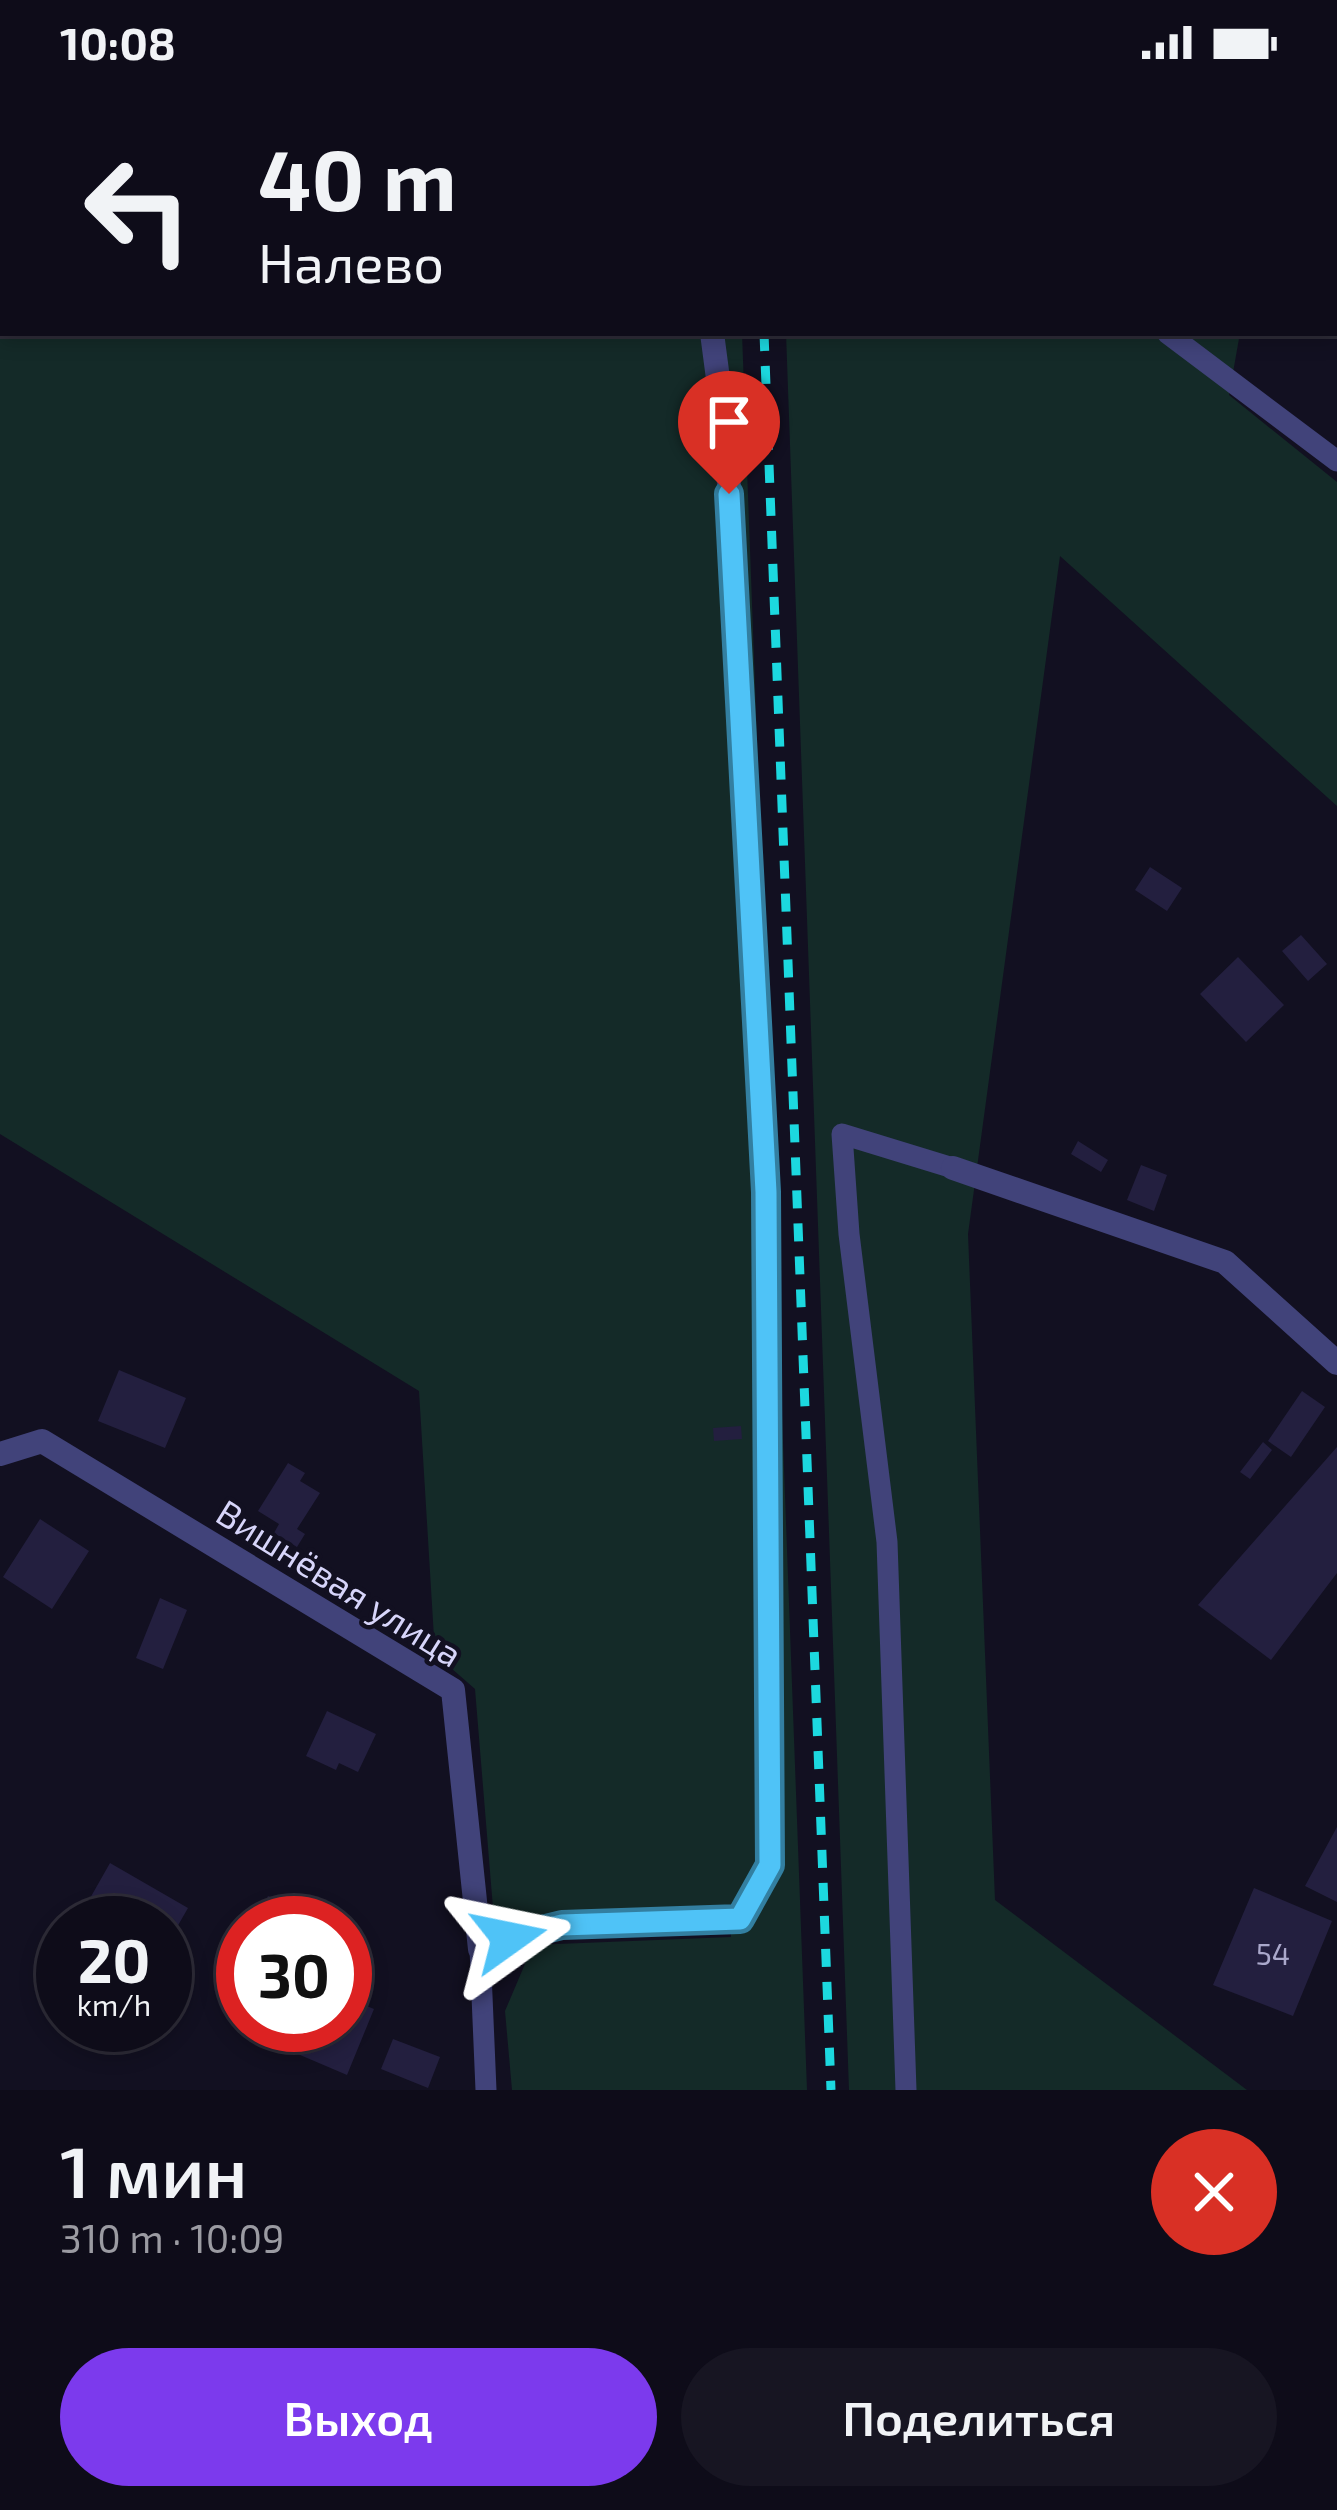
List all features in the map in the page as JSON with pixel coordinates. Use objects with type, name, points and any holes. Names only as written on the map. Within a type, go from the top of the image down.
[{"type":"street","points":[[480,1949],[562,1925],[740,1919],[770,1865],[766,1192],[727,447],[712,336]]},
{"type":"street","points":[[953,1168],[1225,1262],[1337,1363]]},
{"type":"street","name":"Вишнёвая улица","points":[[0,1454],[42,1441],[453,1690],[480,1949]]},
{"type":"lane","points":[[1171,336],[1337,461]]},
{"type":"lane","points":[[906,2090],[887,1542],[849,1234],[842,1134],[953,1168]]},
{"type":"lane","points":[[480,1949],[486,2090]]},
{"type":"green space","points":[[0,336],[742,336],[807,2090],[512,2090],[505,2011],[533,1945],[731,1937],[731,1907],[494,1920],[475,1689],[435,1654],[419,1391],[0,1134]]},
{"type":"green space","points":[[786,336],[1239,336],[1229,395],[1337,482],[1337,806],[1060,556],[968,1234],[995,1900],[1247,2090],[849,2090]]},
{"type":"building","points":[[1150,867],[1182,888],[1167,911],[1135,890]]},
{"type":"building","points":[[1301,935],[1327,964],[1308,981],[1282,951]]},
{"type":"building","points":[[1238,957],[1284,1005],[1246,1042],[1200,994]]},
{"type":"building","points":[[1078,1141],[1108,1160],[1101,1172],[1071,1154]]},
{"type":"building","points":[[1141,1165],[1167,1175],[1154,1211],[1127,1200]]},
{"type":"building","points":[[119,1370],[186,1398],[165,1448],[98,1421]]},
{"type":"building","points":[[1302,1391],[1325,1407],[1291,1457],[1268,1441]]},
{"type":"building","points":[[741,1426],[742,1439],[714,1441],[713,1428]]},
{"type":"building","points":[[1263,1442],[1272,1450],[1250,1479],[1240,1472]]},
{"type":"building","points":[[1337,1447],[1337,1573],[1271,1660],[1198,1605]]},
{"type":"building","points":[[288,1463],[305,1473],[300,1481],[320,1493],[297,1529],[305,1534],[297,1547],[274,1533],[279,1524],[258,1511]]},
{"type":"building","points":[[40,1519],[89,1551],[52,1609],[3,1577]]},
{"type":"building","points":[[160,1598],[187,1610],[163,1669],[136,1658]]},
{"type":"building","points":[[327,1711],[376,1734],[358,1772],[339,1763],[336,1770],[306,1756]]},
{"type":"building","points":[[1337,1827],[1337,1902],[1305,1886]]},
{"type":"building","points":[[110,1863],[167,1896],[91,1896]]},
{"type":"building","points":[[1254,1888],[1332,1921],[1293,2016],[1213,1985]]},
{"type":"building","points":[[393,2039],[440,2057],[428,2088],[381,2069]]},
{"type":"building","points":[[293,2052],[356,2052],[347,2075]]},
{"type":"railway","points":[[764,336],[831,2090]]},
{"type":"route","points":[[509,1938],[562,1925],[740,1919],[770,1865],[766,1192],[729,494]]}]
